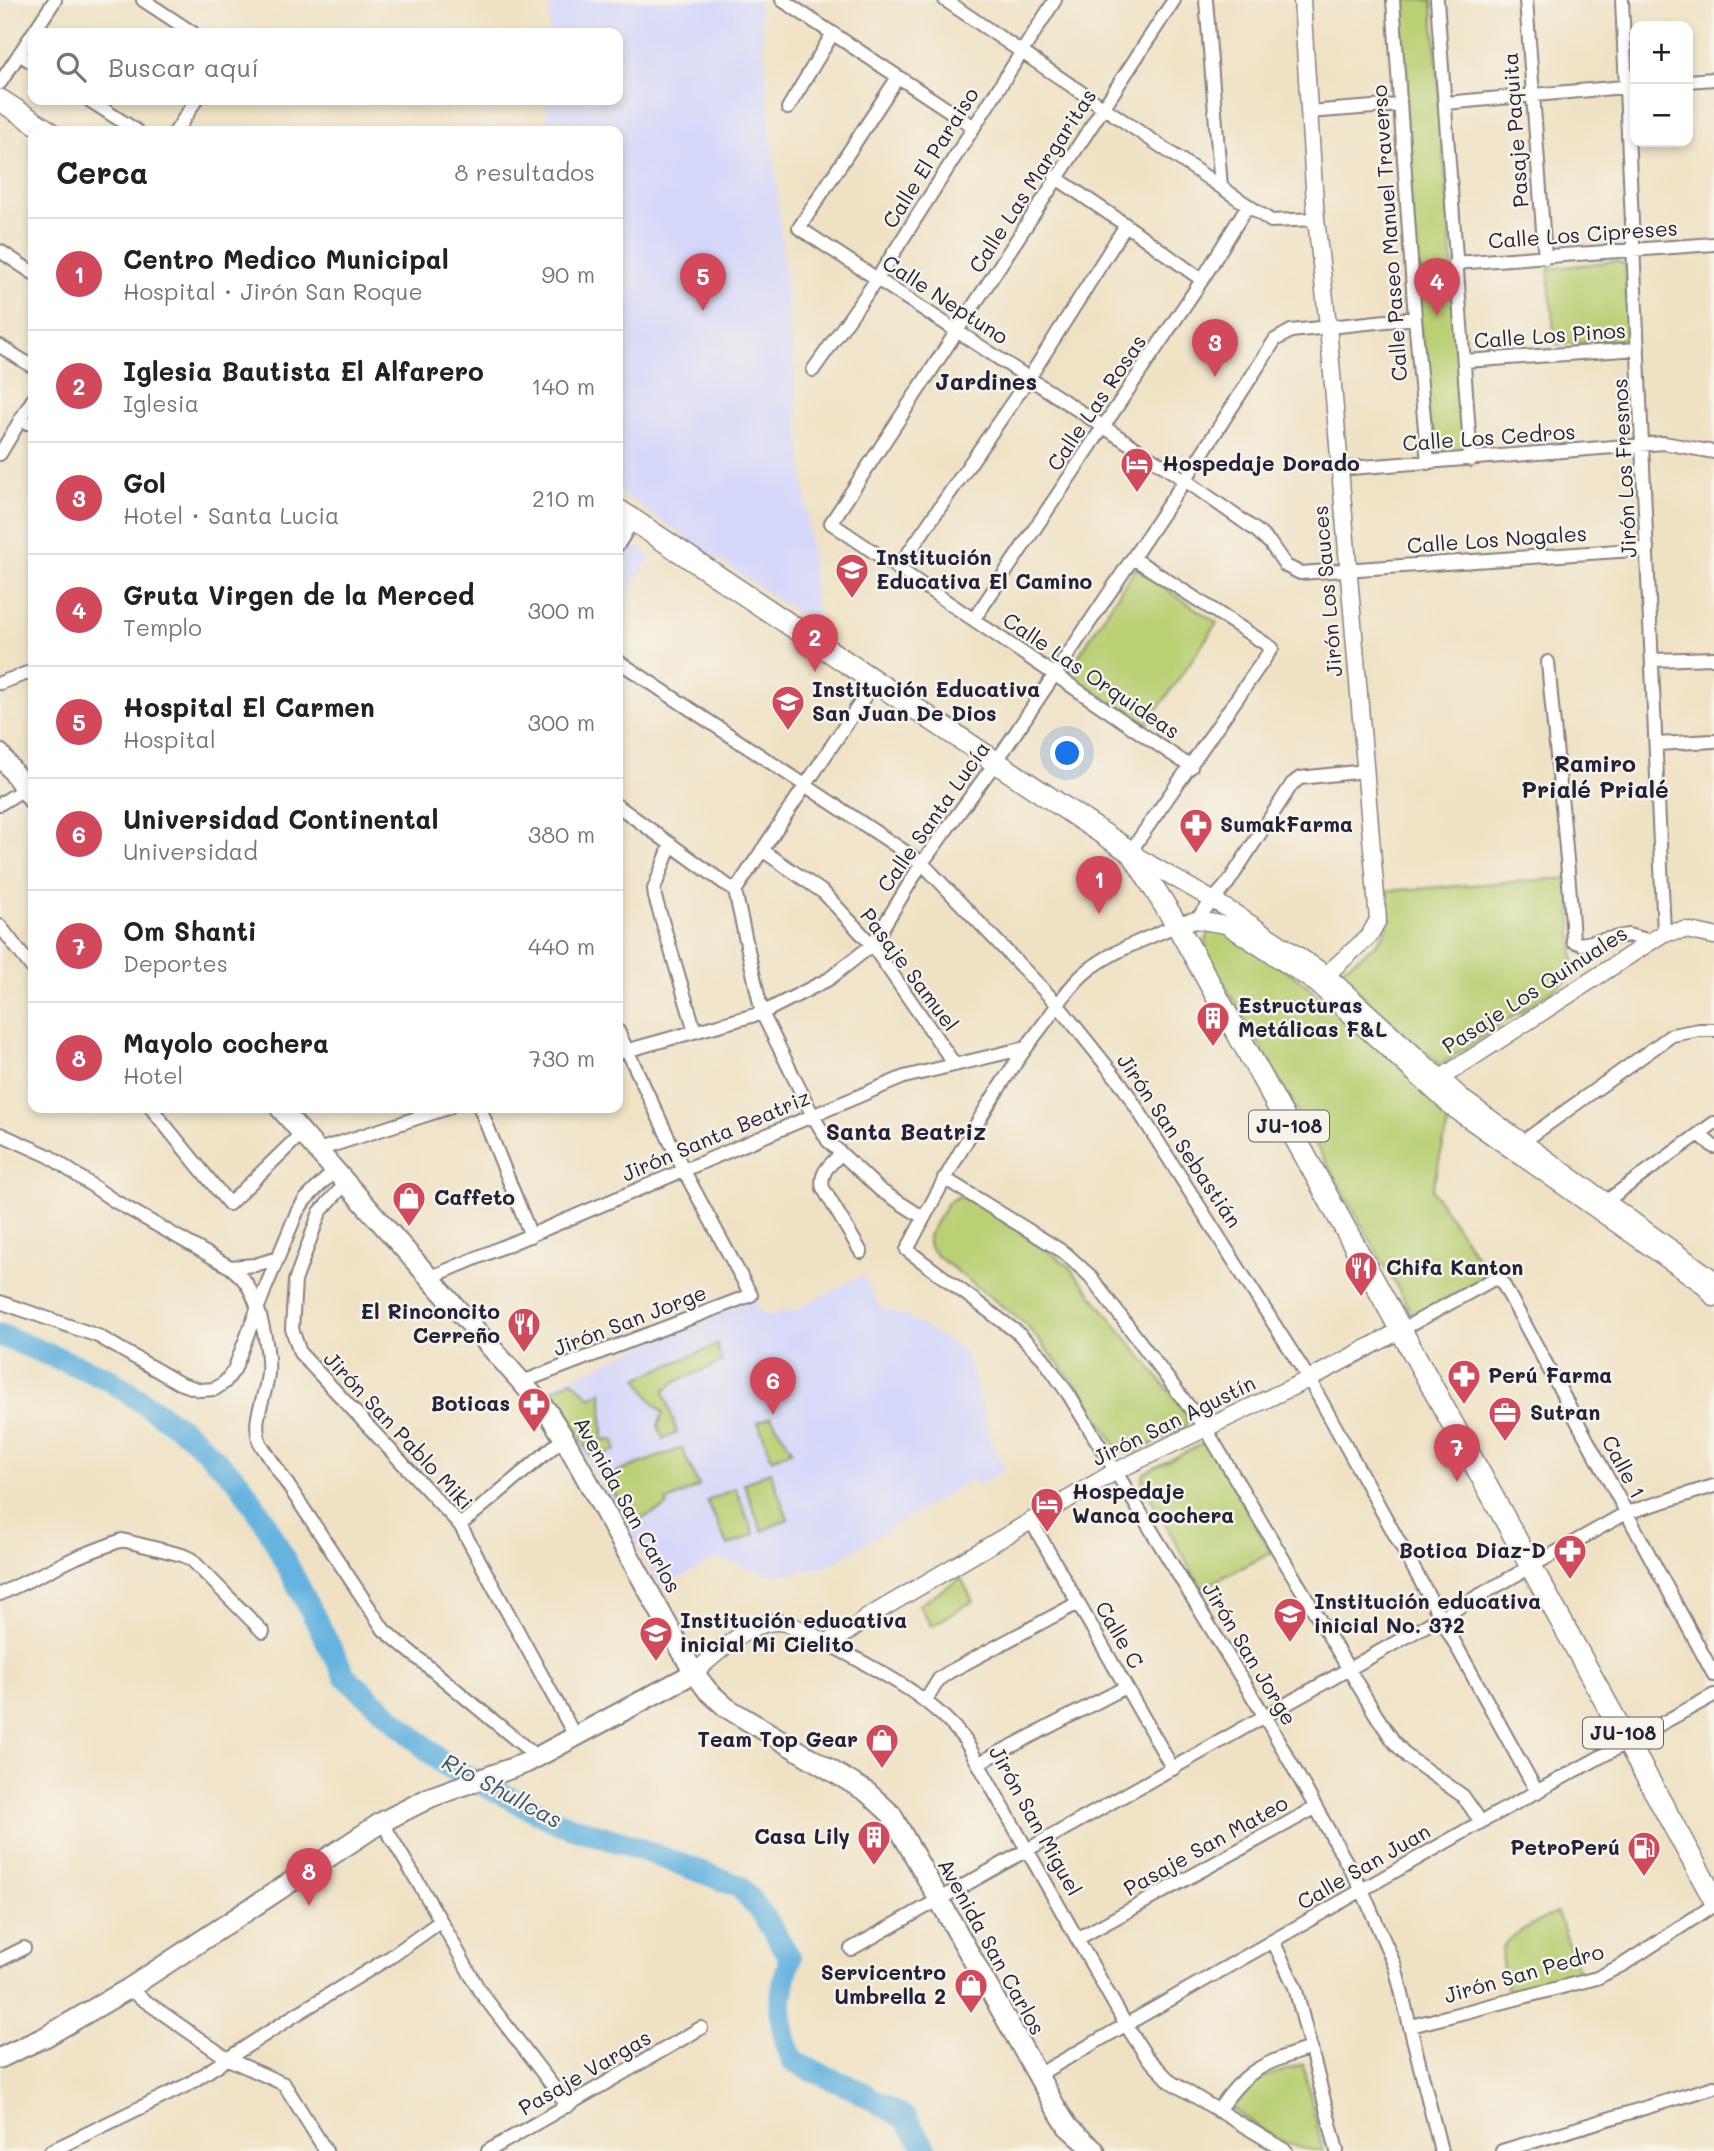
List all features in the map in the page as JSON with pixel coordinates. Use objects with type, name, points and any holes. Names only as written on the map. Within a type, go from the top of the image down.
[{"type":"main road","points":[[1,98],[41,126]]},
{"type":"main road","name":"JU-108","points":[[625,515],[1131,853],[1187,923],[1401,1330],[1714,1899]]},
{"type":"main road","points":[[0,754],[28,789]]},
{"type":"main road","name":"Avenida San Carlos","points":[[284,1113],[547,1411],[564,1437],[694,1673],[708,1692],[727,1708],[867,1791],[891,1814],[1036,2076],[1068,2126],[1092,2150]]},
{"type":"main road","points":[[0,2058],[45,2037],[128,1989],[382,1822],[431,1797],[531,1760],[694,1673]]},
{"type":"street","points":[[36,28],[55,0]]},
{"type":"street","points":[[143,0],[185,28]]},
{"type":"street","points":[[782,0],[974,127]]},
{"type":"street","points":[[945,0],[1271,221],[1316,219]]},
{"type":"street","name":"Calle El Paraiso","points":[[813,370],[877,279],[1055,0]]},
{"type":"street","name":"Calle Las Margaritas","points":[[831,523],[958,332],[1055,177],[1174,0]]},
{"type":"street","points":[[1206,0],[1222,187]]},
{"type":"street","name":"Jirón Los Sauces","points":[[1302,0],[1316,219],[1328,326],[1378,920],[1369,936],[1321,979]]},
{"type":"street","name":"Calle Paseo Manuel Traverso","points":[[1393,0],[1428,463]]},
{"type":"street","points":[[1437,0],[1471,460]]},
{"type":"street","name":"Pasaje Paquita","points":[[1526,0],[1545,258]]},
{"type":"street","name":"Jirón Los Fresnos","points":[[1622,0],[1630,86]]},
{"type":"street","points":[[788,108],[833,33]]},
{"type":"street","points":[[1,98],[19,54],[28,40]]},
{"type":"street","points":[[19,54],[28,60]]},
{"type":"street","name":"Calle Neptuno","points":[[898,77],[799,228],[1185,480],[1257,531],[1292,570],[1300,573],[1348,570]]},
{"type":"street","points":[[1693,81],[1714,79]]},
{"type":"street","points":[[1445,103],[1630,86]]},
{"type":"street","points":[[97,105],[129,126]]},
{"type":"street","points":[[179,126],[193,105]]},
{"type":"street","points":[[1308,112],[1400,105]]},
{"type":"street","name":"Jirón Los Fresnos","points":[[1631,147],[1656,744],[1658,937]]},
{"type":"street","points":[[1055,177],[1202,280]]},
{"type":"street","name":"Calle Las Rosas","points":[[974,619],[1202,280],[1248,205]]},
{"type":"street","points":[[898,568],[1029,379],[1126,225]]},
{"type":"street","name":"Calle Los Cipreses","points":[[1455,263],[1714,244]]},
{"type":"street","points":[[0,251],[28,270]]},
{"type":"street","name":"Calle Santa Lucía","points":[[623,1051],[762,1013],[829,979],[872,946],[922,863],[996,762],[1185,480],[1275,340],[1291,331],[1415,318]]},
{"type":"street","points":[[0,346],[28,364]]},
{"type":"street","name":"Calle Los Pinos","points":[[1465,361],[1638,349]]},
{"type":"street","points":[[0,454],[28,407]]},
{"type":"street","points":[[20,420],[28,423]]},
{"type":"street","name":"Calle Los Cedros","points":[[1339,469],[1664,443],[1714,452]]},
{"type":"street","name":"Calle Las Orquideas","points":[[831,523],[1191,767]]},
{"type":"street","name":"Calle Los Nogales","points":[[1348,570],[1648,549]]},
{"type":"street","points":[[1133,558],[1272,648],[1131,853],[1213,899],[1321,979],[1434,1081],[1524,1141],[1601,1206],[1703,1285],[1714,1298]]},
{"type":"street","points":[[1653,660],[1714,658]]},
{"type":"street","points":[[1548,662],[1570,878],[1573,941],[1581,944],[1628,935],[1658,937],[1686,930],[1714,936]]},
{"type":"street","name":"Jirón San Sebastián","points":[[623,664],[922,863],[1058,1004],[1122,1085],[1309,1379],[1536,1792]]},
{"type":"street","points":[[0,683],[28,673]]},
{"type":"street","points":[[735,891],[875,681]]},
{"type":"street","points":[[1656,744],[1714,741]]},
{"type":"street","points":[[623,810],[735,891],[762,1013],[813,1116],[828,1141],[880,1190],[924,1217],[944,1178],[1025,1048],[1088,969],[1105,958],[1187,923],[1228,883],[1292,783],[1300,778],[1365,771]]},
{"type":"street","points":[[0,804],[28,792]]},
{"type":"street","points":[[671,844],[657,880],[655,897],[695,1031]]},
{"type":"street","name":"Pasaje Samuel","points":[[762,850],[824,893],[872,946],[956,1065]]},
{"type":"street","points":[[1187,923],[1226,925],[1321,979]]},
{"type":"street","points":[[0,926],[28,962]]},
{"type":"street","name":"Pasaje Los Quinuales","points":[[1434,1081],[1658,937]]},
{"type":"street","points":[[1524,1141],[1672,1035],[1714,1030]]},
{"type":"street","name":"Jirón Santa Beatriz","points":[[429,1278],[904,1077],[1025,1048]]},
{"type":"street","points":[[623,1053],[684,1171]]},
{"type":"street","points":[[1434,1081],[1452,1108],[1714,1279]]},
{"type":"street","points":[[155,1113],[229,1204],[302,1133]]},
{"type":"street","points":[[318,1150],[433,1113]]},
{"type":"street","points":[[482,1113],[531,1236]]},
{"type":"street","points":[[1601,1206],[1714,1123]]},
{"type":"street","points":[[0,1134],[49,1156],[113,1200],[230,1267],[244,1280],[251,1291],[265,1338],[268,1373],[256,1418],[260,1444],[384,1630],[531,1760]]},
{"type":"street","points":[[1699,1134],[1714,1147]]},
{"type":"street","points":[[841,1154],[823,1174],[821,1181],[861,1252]]},
{"type":"street","name":"Jirón San Jorge","points":[[522,1382],[751,1295],[684,1171]]},
{"type":"street","points":[[0,1302],[98,1336],[180,1382],[200,1390],[215,1389],[225,1382],[233,1370],[278,1258],[305,1200],[341,1176]]},
{"type":"street","name":"Jirón San Pablo Miki","points":[[341,1176],[320,1212],[295,1281],[292,1329],[300,1353],[460,1525],[575,1736]]},
{"type":"street","points":[[944,1178],[1065,1253],[1090,1276],[1206,1429],[1394,1742],[1427,1772],[1463,1796],[1480,1822]]},
{"type":"street","name":"Jirón San Jorge","points":[[924,1217],[907,1250],[1018,1333],[1043,1358],[1116,1471],[1265,1717],[1362,1891],[1390,1951],[1441,2151]]},
{"type":"street","points":[[230,1267],[255,1265],[278,1258]]},
{"type":"street","name":"Calle 1","points":[[1401,1330],[1492,1280],[1503,1282],[1714,1675]]},
{"type":"street","name":"Jirón San Agustín","points":[[825,1642],[842,1636],[867,1617],[1116,1471],[1309,1379],[1401,1330]]},
{"type":"street","points":[[460,1525],[564,1437]]},
{"type":"street","points":[[851,1949],[1626,1513],[1714,1486]]},
{"type":"street","name":"Calle C","points":[[1031,1521],[1173,1769]]},
{"type":"street","points":[[0,1594],[77,1558],[125,1540],[191,1559],[263,1632]]},
{"type":"street","points":[[926,1700],[939,1679],[949,1672],[1078,1603]]},
{"type":"street","name":"Jirón San Miguel","points":[[694,1673],[725,1646],[761,1624],[785,1623],[904,1684],[926,1700],[954,1727],[979,1763],[1146,2056],[1164,2076],[1187,2093],[1286,2151]]},
{"type":"street","points":[[979,1763],[1126,1687]]},
{"type":"street","name":"Calle San Juan","points":[[1036,2076],[1480,1822],[1714,1695]]},
{"type":"street","name":"Pasaje San Mateo","points":[[1077,1939],[1315,1808]]},
{"type":"street","points":[[382,1822],[479,1990],[568,2106]]},
{"type":"street","name":"Jirón San Pedro","points":[[1410,2026],[1597,1978],[1624,1964],[1714,1905]]},
{"type":"street","points":[[51,2151],[187,2085],[392,1956],[441,1921]]},
{"type":"street","points":[[1273,1941],[1293,1980],[1337,2151]]},
{"type":"street","points":[[0,1960],[24,1948]]},
{"type":"street","points":[[128,1989],[228,2059],[284,2084],[326,2151]]},
{"type":"street","name":"Pasaje Vargas","points":[[488,2151],[701,2028]]},
{"type":"street","points":[[1218,2111],[1237,2084],[1260,2066],[1311,2048]]},
{"type":"street","points":[[1502,2151],[1714,2087]]},
{"type":"shaded area","points":[[550,0],[759,0],[818,627],[623,494],[623,126],[546,126],[547,105],[623,105],[623,28],[549,28]]},
{"type":"shaded area","points":[[630,542],[652,556],[623,602],[623,544]]},
{"type":"shaded area","points":[[863,1275],[880,1307],[907,1317],[965,1351],[992,1443],[1005,1471],[977,1486],[973,1478],[827,1567],[773,1576],[717,1559],[661,1587],[546,1388],[741,1304],[754,1300],[761,1312],[770,1316],[783,1310],[789,1313]]},
{"type":"green space","points":[[1397,0],[1432,0],[1466,442],[1462,454],[1441,456],[1431,447],[1420,332]]},
{"type":"green space","points":[[1616,261],[1625,265],[1629,334],[1624,340],[1555,344],[1548,269]]},
{"type":"green space","points":[[1135,568],[1217,623],[1147,725],[1067,674]]},
{"type":"green space","points":[[1570,878],[1574,976],[1440,1065],[1337,972],[1366,952],[1384,933],[1388,917],[1385,891]]},
{"type":"green space","points":[[1222,927],[1303,982],[1451,1112],[1432,1190],[1489,1275],[1414,1317],[1204,948],[1209,931]]},
{"type":"green space","points":[[959,1196],[973,1200],[1068,1265],[1186,1412],[1185,1427],[1133,1454],[1123,1451],[1114,1443],[1085,1395],[1025,1324],[936,1255],[928,1245],[928,1236],[948,1202]]},
{"type":"green space","points":[[717,1345],[722,1362],[675,1382],[664,1391],[677,1433],[663,1439],[658,1426],[663,1413],[651,1400],[638,1378]]},
{"type":"green space","points":[[572,1380],[591,1398],[602,1391],[603,1440],[614,1439],[616,1450],[592,1458],[553,1390]]},
{"type":"green space","points":[[771,1417],[792,1450],[772,1459],[758,1422]]},
{"type":"green space","points":[[1202,1444],[1212,1448],[1271,1553],[1202,1588],[1142,1483],[1144,1473]]},
{"type":"green space","points":[[682,1448],[699,1486],[666,1502],[668,1506],[632,1523],[604,1477]]},
{"type":"green space","points":[[770,1471],[788,1519],[762,1531],[744,1484]]},
{"type":"green space","points":[[735,1488],[754,1534],[728,1546],[707,1501]]},
{"type":"green space","points":[[961,1578],[973,1601],[931,1626],[919,1605]]},
{"type":"green space","points":[[1557,1912],[1580,1974],[1508,1990],[1502,1960],[1505,1944],[1526,1928]]},
{"type":"green space","points":[[1303,2064],[1323,2151],[1284,2143],[1229,2106],[1256,2080]]},
{"type":"waterway","name":"Rio Shullcas","points":[[0,1335],[107,1378],[190,1435],[240,1483],[265,1522],[345,1676],[446,1766],[559,1823],[629,1845],[739,1886],[766,1919],[790,1958],[781,2011],[784,2034],[793,2062],[859,2091],[906,2119],[927,2151]]},
{"type":"place","name":"Hospital El Carmen","points":[[703,311]]},
{"type":"place","name":"Gruta Virgen de la Merced","points":[[1437,316]]},
{"type":"place","name":"Gol","points":[[1215,377]]},
{"type":"place","name":"Hospedaje Dorado","points":[[1137,494]]},
{"type":"place","name":"Institución Educativa El Camino","points":[[852,600]]},
{"type":"place","name":"Iglesia Bautista El Alfarero","points":[[815,672]]},
{"type":"place","name":"Institución Educativa San Juan De Dios","points":[[788,732]]},
{"type":"place","name":"SumakFarma","points":[[1196,855]]},
{"type":"place","name":"Centro Medico Municipal","points":[[1099,914]]},
{"type":"place","name":"Estructuras Metálicas F&L","points":[[1213,1048]]},
{"type":"place","name":"Caffeto","points":[[409,1228]]},
{"type":"place","name":"Chifa Kanton","points":[[1361,1298]]},
{"type":"place","name":"El Rinconcito Cerreño","points":[[524,1354]]},
{"type":"place","name":"Perú Farma","points":[[1464,1406]]},
{"type":"place","name":"Universidad Continental","points":[[773,1415]]},
{"type":"place","name":"Boticas","points":[[534,1434]]},
{"type":"place","name":"Sutran","points":[[1505,1443]]},
{"type":"place","name":"Om Shanti","points":[[1457,1482]]},
{"type":"place","name":"Hospedaje Wanca cochera","points":[[1047,1534]]},
{"type":"place","name":"Botica Diaz-D","points":[[1570,1581]]},
{"type":"place","name":"Institución educativa inicial No. 372","points":[[1290,1644]]},
{"type":"place","name":"Institución educativa inicial Mi Cielito","points":[[656,1663]]},
{"type":"place","name":"Team Top Gear","points":[[882,1770]]},
{"type":"place","name":"Casa Lily","points":[[874,1867]]},
{"type":"place","name":"PetroPerú","points":[[1644,1878]]},
{"type":"place","name":"Mayolo cochera","points":[[309,1906]]},
{"type":"place","name":"Servicentro Umbrella 2","points":[[971,2015]]},
{"type":"district","name":"Jardines","points":[[986,382]]},
{"type":"district","name":"Ramiro Prialé Prialé","points":[[1595,777]]},
{"type":"district","name":"Santa Beatriz","points":[[906,1132]]}]
